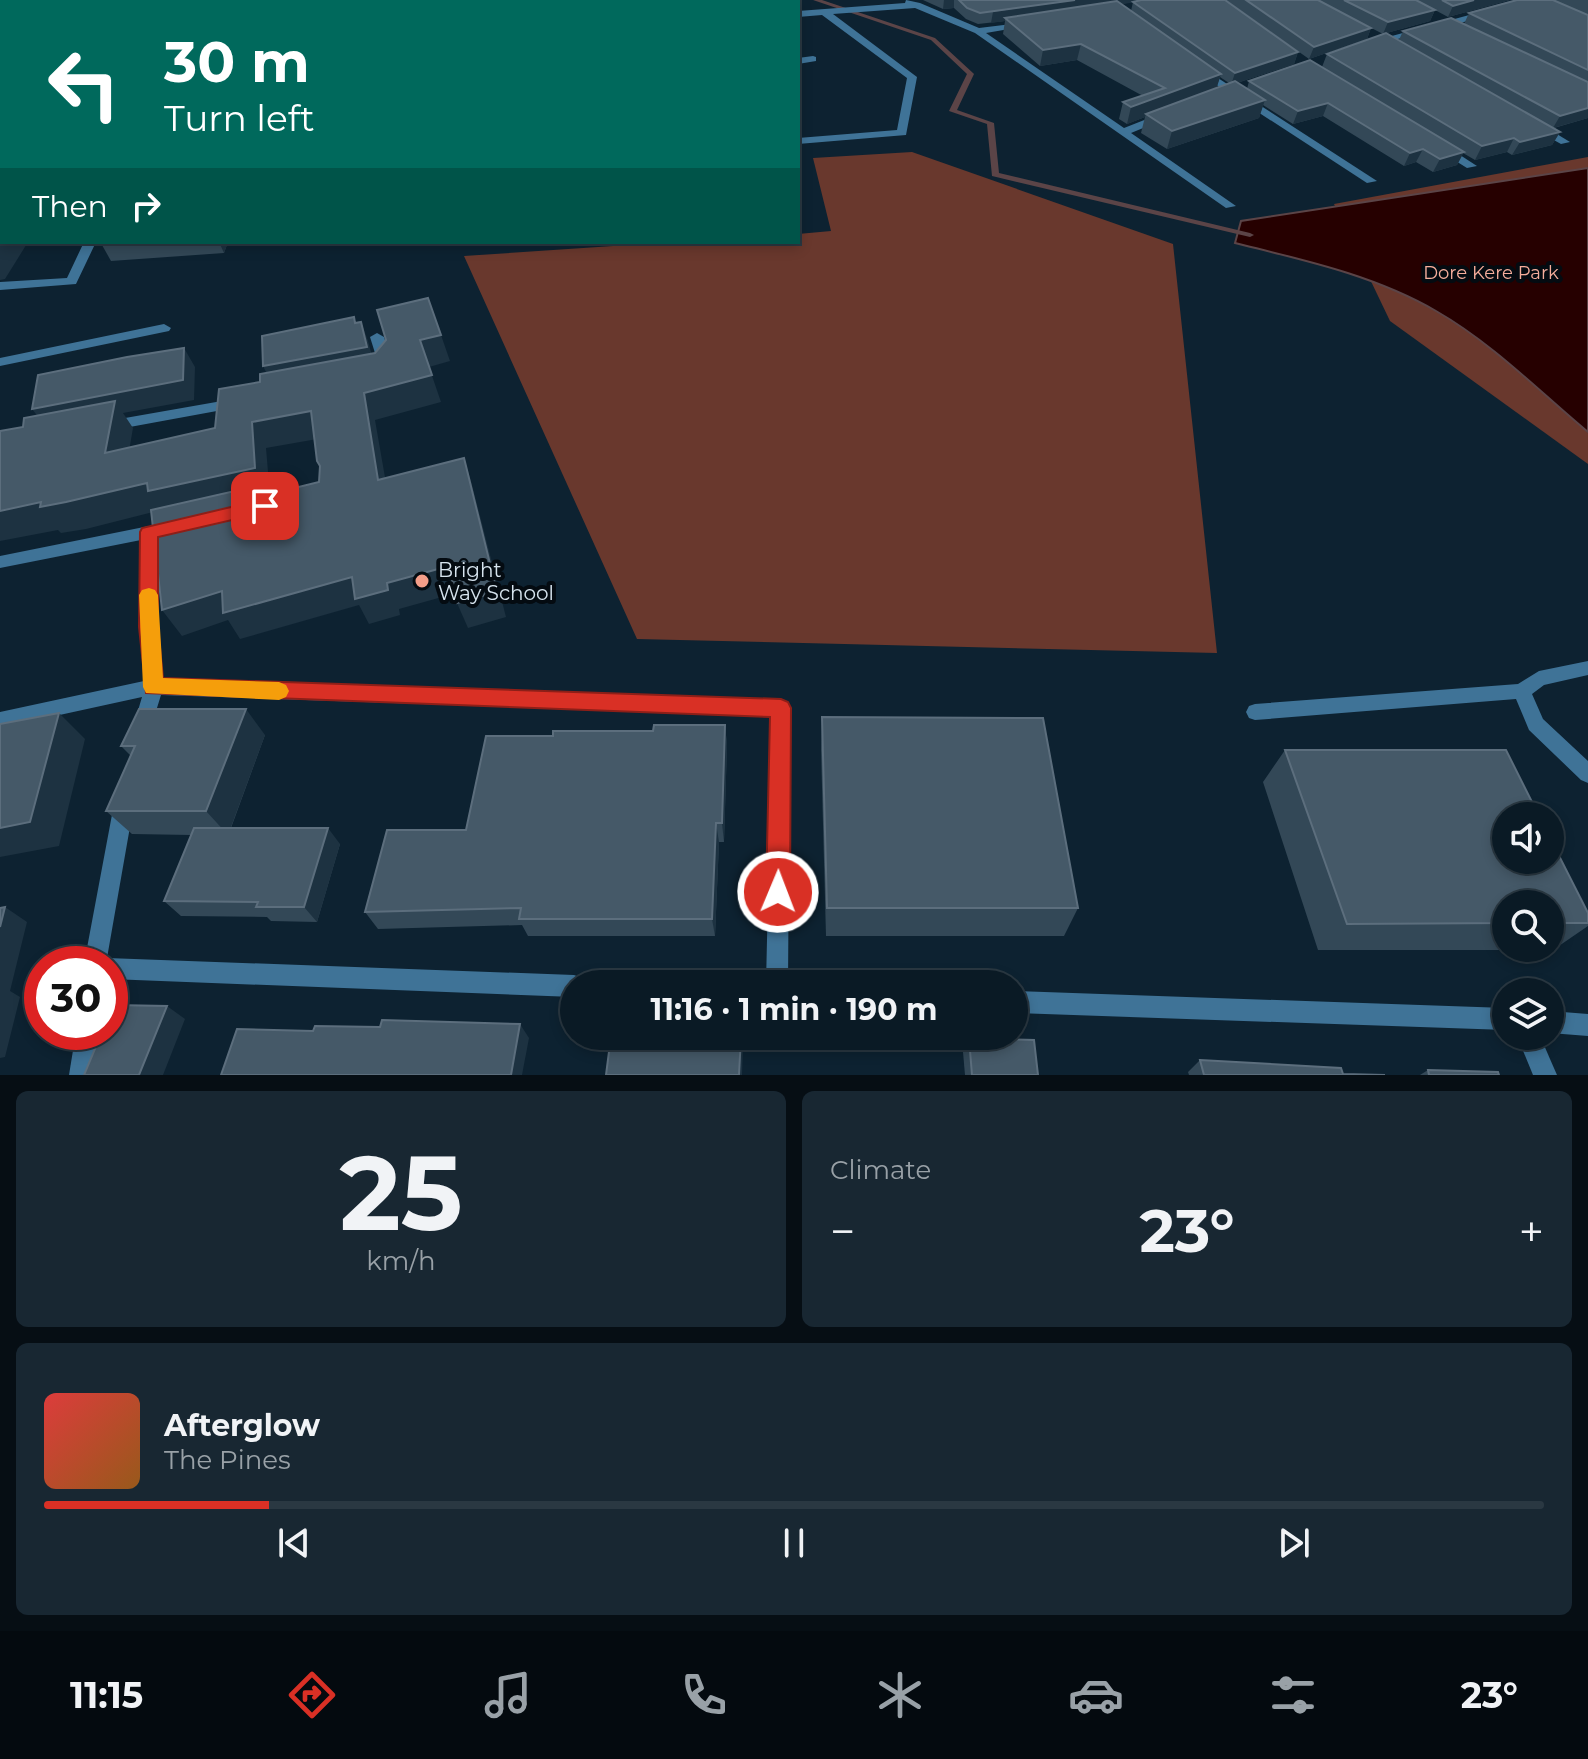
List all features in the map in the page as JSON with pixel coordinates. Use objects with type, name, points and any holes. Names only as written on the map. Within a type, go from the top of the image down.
[{"type":"street","points":[[905,0],[978,31],[1230,206]]},
{"type":"street","points":[[800,14],[917,5]]},
{"type":"street","points":[[800,141],[902,133],[912,77],[824,12]]},
{"type":"street","points":[[1367,46],[1490,12]]},
{"type":"street","points":[[1436,18],[1462,30]]},
{"type":"street","points":[[978,31],[1039,22]]},
{"type":"street","points":[[1369,34],[1395,48]]},
{"type":"street","points":[[800,61],[813,59]]},
{"type":"street","points":[[1192,65],[1371,181]]},
{"type":"street","points":[[1216,97],[1243,87]]},
{"type":"street","points":[[1123,132],[1176,112]]},
{"type":"street","points":[[1526,120],[1565,142]]},
{"type":"street","points":[[1430,141],[1471,166]]},
{"type":"street","points":[[0,286],[72,281],[89,244]]},
{"type":"street","points":[[0,362],[164,328]]},
{"type":"street","points":[[377,337],[386,368],[380,374]]},
{"type":"street","points":[[92,429],[261,398]]},
{"type":"street","points":[[0,562],[156,531],[148,627],[154,687],[135,752]]},
{"type":"street","points":[[1255,712],[1522,691],[1539,679],[1588,668]]},
{"type":"street","points":[[0,720],[154,687],[781,708],[777,970]]},
{"type":"street","points":[[1522,691],[1536,724],[1588,774]]},
{"type":"street","points":[[98,946],[128,781]]},
{"type":"street","points":[[128,969],[560,985]]},
{"type":"street","points":[[1028,1002],[1492,1019]]},
{"type":"street","points":[[1564,1023],[1588,1025]]},
{"type":"street","points":[[81,1075],[84,1050]]},
{"type":"street","points":[[1534,1050],[1545,1075]]},
{"type":"green space","points":[[912,152],[1173,244],[1217,653],[637,639],[464,256],[643,244],[800,244],[800,234],[831,231],[813,158]]},
{"type":"green space","name":"Dore Kere Park","points":[[1588,157],[1588,464],[1390,321],[1334,204]]},
{"type":"shaded area","name":"Dore Kere Park","points":[[1588,168],[1588,432],[1496,353],[1457,324],[1412,298],[1312,262],[1235,243],[1241,221]]},
{"type":"building","points":[[959,0],[1075,0],[980,13],[967,8]]},
{"type":"building","points":[[1225,0],[1298,52],[1235,73],[1133,2]]},
{"type":"building","points":[[1246,0],[1318,0],[1371,28],[1314,47]]},
{"type":"building","points":[[1344,0],[1416,0],[1435,10],[1388,22]]},
{"type":"building","points":[[1442,0],[1474,0],[1453,6]]},
{"type":"building","points":[[1517,0],[1553,0],[1588,15],[1588,70],[1469,13]]},
{"type":"building","points":[[1117,1],[1221,74],[1131,107],[1123,102],[1165,88],[1081,44],[1043,50],[1005,18]]},
{"type":"building","points":[[1451,18],[1588,82],[1588,108],[1560,116],[1403,31]]},
{"type":"building","points":[[1386,33],[1560,132],[1520,142],[1514,138],[1482,146],[1327,54]]},
{"type":"building","points":[[1310,60],[1464,152],[1440,159],[1423,149],[1410,153],[1328,103],[1298,111],[1249,81]]},
{"type":"building","points":[[1235,81],[1265,100],[1172,131],[1146,114]]},
{"type":"building","points":[[428,298],[441,335],[420,340],[432,375],[364,393],[378,480],[464,458],[497,592],[457,603],[449,566],[387,583],[388,590],[355,599],[352,577],[223,613],[222,591],[162,610],[151,510],[257,486],[258,497],[319,482],[320,466],[311,411],[252,422],[255,468],[148,491],[147,483],[40,507],[41,502],[0,511],[0,431],[23,427],[24,418],[115,401],[105,453],[215,428],[219,389],[260,382],[260,374],[375,353],[386,340],[377,310]]},
{"type":"building","points":[[354,317],[355,323],[361,322],[367,347],[263,366],[262,336]]},
{"type":"building","points":[[184,348],[183,380],[32,409],[38,375]]},
{"type":"building","points":[[139,709],[246,709],[206,811],[106,811],[135,746],[121,746]]},
{"type":"building","points":[[59,713],[30,822],[0,828],[0,724]]},
{"type":"building","points":[[822,717],[1043,718],[1078,908],[827,908]]},
{"type":"building","points":[[654,725],[725,725],[722,823],[716,823],[712,919],[519,919],[521,908],[365,912],[387,830],[466,830],[486,736],[553,736],[553,731],[653,731]]},
{"type":"building","points":[[1285,750],[1506,750],[1532,802],[1492,802],[1492,874],[1564,874],[1564,866],[1588,913],[1588,923],[1564,923],[1564,890],[1492,890],[1492,923],[1347,924]]},
{"type":"building","points":[[194,828],[328,828],[304,907],[256,907],[258,902],[164,901]]},
{"type":"building","points":[[5,907],[0,927],[0,908]]},
{"type":"building","points":[[128,1005],[167,1006],[139,1075],[84,1075],[94,1050],[128,1050]]},
{"type":"building","points":[[382,1020],[520,1024],[511,1075],[221,1075],[237,1029],[313,1031],[315,1026],[380,1027]]},
{"type":"building","points":[[1028,1040],[1034,1040],[1038,1075],[972,1075],[970,1050],[1028,1050]]},
{"type":"building","points":[[609,1050],[740,1050],[739,1075],[606,1075]]},
{"type":"building","points":[[1200,1060],[1341,1068],[1343,1074],[1385,1075],[1204,1075]]},
{"type":"building","points":[[1428,1070],[1498,1072],[1499,1075],[1429,1075]]},
{"type":"waterway","points":[[816,0],[933,39],[971,74],[953,111],[990,123],[995,174],[1250,235]]},
{"type":"slow traffic","points":[[149,595],[148,627],[154,687],[279,691]]},
{"type":"place","name":"Bright Way School","points":[[422,581]]},
{"type":"route","points":[[265,506],[149,532],[148,627],[154,687],[781,708],[778,892]]}]
